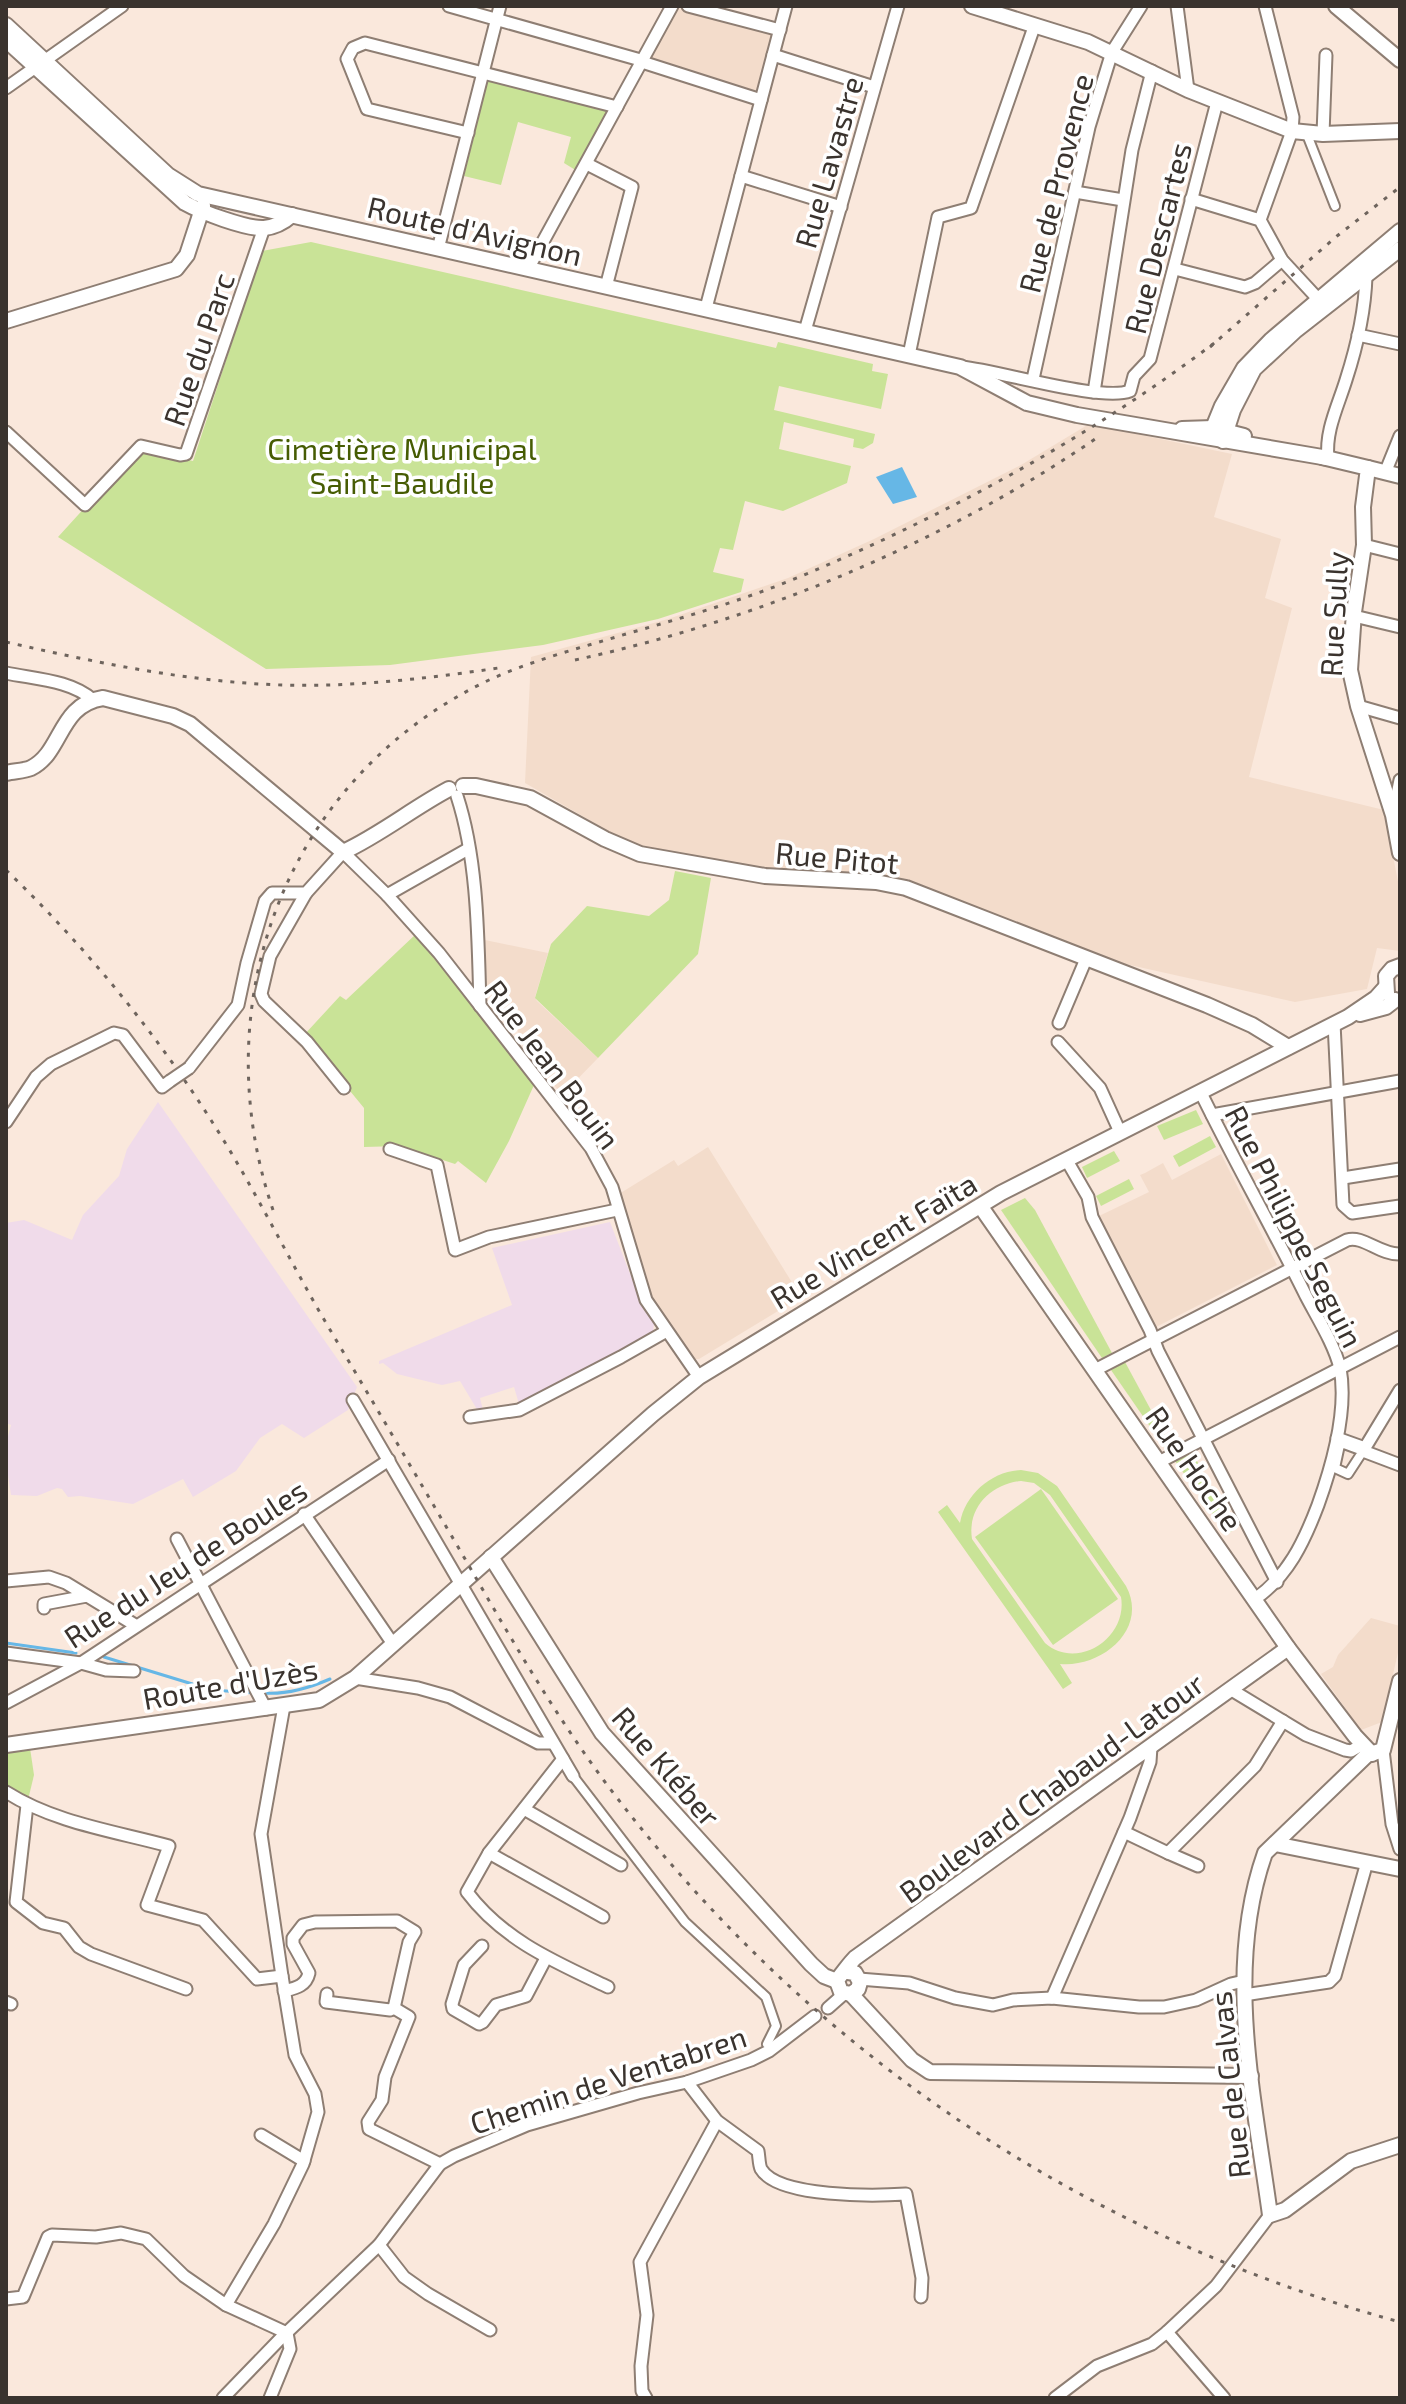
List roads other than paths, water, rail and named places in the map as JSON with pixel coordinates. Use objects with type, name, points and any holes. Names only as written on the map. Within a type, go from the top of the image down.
[{"type":"main road","points":[[972,6],[1112,52],[1188,90],[1299,131],[1323,134],[1400,131]]},
{"type":"main road","points":[[1336,6],[1400,60]]},
{"type":"main road","points":[[6,25],[167,188],[201,212],[264,228],[283,223],[292,215]]},
{"type":"main road","points":[[6,40],[41,63]]},
{"type":"main road","name":"Route d'Avignon","points":[[41,63],[168,175],[205,196],[960,367],[1027,403],[1077,415],[1165,431],[1221,433],[1392,474]]},
{"type":"main road","points":[[6,321],[176,269],[187,255],[205,196]]},
{"type":"main road","points":[[1221,433],[1222,406],[1244,368],[1271,340],[1400,231]]},
{"type":"main road","points":[[1221,433],[1254,369],[1295,331],[1400,249]]},
{"type":"main road","name":"Route d'Avignon","points":[[646,296],[671,308],[986,382]]},
{"type":"main road","name":"Rue Sully","points":[[1368,468],[1363,507],[1364,545],[1350,670],[1358,706],[1396,816],[1400,853]]},
{"type":"main road","points":[[6,773],[29,769],[41,761],[69,717],[78,708],[103,698],[173,716],[190,724],[343,852],[363,843],[402,815],[456,790]]},
{"type":"main road","name":"Rue Pitot","points":[[456,790],[476,786],[530,798],[605,839],[640,854],[765,876],[876,882],[906,888],[1207,1005],[1252,1025],[1288,1047]]},
{"type":"main road","name":"Rue Vincent Faïta","points":[[465,1579],[699,1377],[1001,1193],[1341,1020],[1376,998],[1385,988],[1389,971],[1400,966]]},
{"type":"main road","points":[[1385,988],[1398,1000]]},
{"type":"main road","name":"Rue Vincent Faïta","points":[[1341,1020],[1386,1007],[1398,1000]]},
{"type":"main road","name":"Rue Hoche","points":[[981,1207],[1288,1648],[1371,1751]]},
{"type":"main road","name":"Rue Kléber","points":[[491,1557],[583,1706],[618,1754],[811,1964],[824,1976],[848,1984],[912,2060],[930,2072],[1251,2076]]},
{"type":"main road","name":"Route d'Uzès","points":[[6,1745],[319,1700],[355,1678],[465,1579]]},
{"type":"main road","name":"Boulevard Chabaud-Latour","points":[[848,1984],[855,1958],[1288,1648]]},
{"type":"main road","points":[[1371,1751],[1400,1681]]},
{"type":"main road","name":"Rue de Calvas","points":[[1270,2215],[1251,2076],[1244,1988],[1249,1921],[1258,1871],[1265,1853],[1371,1751]]},
{"type":"main road","points":[[1275,1844],[1400,1869]]},
{"type":"main road","points":[[1270,2215],[1285,2210],[1351,2161],[1400,2145]]},
{"type":"street","points":[[6,88],[122,6]]},
{"type":"street","points":[[449,6],[637,59],[761,100]]},
{"type":"street","points":[[438,249],[500,6]]},
{"type":"street","points":[[528,269],[672,6]]},
{"type":"street","points":[[688,6],[780,30]]},
{"type":"street","points":[[706,308],[786,6]]},
{"type":"street","name":"Rue Lavastre","points":[[805,331],[898,6]]},
{"type":"street","points":[[1177,6],[1188,90]]},
{"type":"street","points":[[1265,6],[1293,117],[1335,206]]},
{"type":"street","name":"Rue de Provence","points":[[1033,379],[1089,127],[1112,52],[1137,7]]},
{"type":"street","points":[[909,355],[938,217],[971,208],[1034,27]]},
{"type":"street","points":[[468,133],[367,109],[347,59],[353,48],[365,43],[617,107]]},
{"type":"street","points":[[773,55],[874,87]]},
{"type":"street","points":[[1323,134],[1326,55]]},
{"type":"street","points":[[1094,392],[1132,150],[1152,71]]},
{"type":"street","name":"Rue Descartes","points":[[1094,392],[1115,395],[1130,391],[1134,376],[1150,359],[1217,102]]},
{"type":"street","points":[[1260,220],[1299,131]]},
{"type":"street","points":[[587,164],[632,187],[606,287]]},
{"type":"street","points":[[741,176],[841,207]]},
{"type":"street","points":[[1075,192],[1123,200]]},
{"type":"street","points":[[1191,199],[1260,220],[1282,260],[1319,300]]},
{"type":"street","name":"Rue du Parc","points":[[6,432],[85,505],[141,446],[180,455],[190,449],[264,228]]},
{"type":"street","points":[[1175,269],[1245,287],[1255,283],[1282,260]]},
{"type":"street","points":[[1328,458],[1326,441],[1358,335],[1365,305],[1366,276]]},
{"type":"street","points":[[1358,335],[1400,344]]},
{"type":"street","name":"Route d'Avignon","points":[[960,367],[1094,392]]},
{"type":"street","points":[[1392,474],[1400,436]]},
{"type":"street","points":[[1364,545],[1400,554]]},
{"type":"street","points":[[1354,616],[1400,627]]},
{"type":"street","points":[[6,673],[65,685],[85,692],[93,700]]},
{"type":"street","points":[[1358,706],[1400,718]]},
{"type":"street","points":[[1396,816],[1400,780]]},
{"type":"street","points":[[456,790],[468,849],[477,931],[480,1006]]},
{"type":"street","points":[[387,895],[468,849]]},
{"type":"street","points":[[343,852],[306,893],[270,956],[261,994],[264,1001],[307,1042],[344,1088]]},
{"type":"street","name":"Rue Jean Bouin","points":[[343,852],[439,953],[591,1148],[612,1187],[646,1300],[665,1332],[699,1377]]},
{"type":"street","points":[[6,1122],[36,1077],[51,1064],[114,1033],[123,1035],[162,1087],[189,1068],[238,1005],[265,901],[272,893],[306,893]]},
{"type":"street","points":[[1059,1023],[1086,959]]},
{"type":"street","points":[[1341,1020],[1338,1093],[1343,1205],[1352,1213],[1400,1206]]},
{"type":"street","points":[[1058,1042],[1100,1088],[1120,1132]]},
{"type":"street","points":[[1212,1115],[1400,1081]]},
{"type":"street","name":"Rue Philippe Seguin","points":[[1200,1091],[1340,1368],[1342,1387],[1337,1438],[1328,1478],[1289,1566],[1277,1582],[1255,1599]]},
{"type":"street","points":[[390,1149],[437,1165],[455,1250],[489,1237],[617,1210]]},
{"type":"street","points":[[1066,1159],[1088,1197],[1092,1217],[1202,1439],[1277,1582]]},
{"type":"street","points":[[1343,1178],[1400,1169]]},
{"type":"street","points":[[1095,1370],[1354,1238],[1384,1253],[1400,1254]]},
{"type":"street","points":[[470,1417],[519,1410],[665,1332]]},
{"type":"street","points":[[1159,1462],[1400,1337]]},
{"type":"street","points":[[1364,1450],[1400,1390]]},
{"type":"street","points":[[353,1400],[465,1579],[573,1776],[685,1922],[766,1997],[776,2026],[767,2044]]},
{"type":"street","points":[[1337,1438],[1400,1465]]},
{"type":"street","name":"Rue du Jeu de Boules","points":[[6,1703],[81,1663],[389,1460]]},
{"type":"street","points":[[304,1514],[393,1644]]},
{"type":"street","points":[[177,1539],[266,1709]]},
{"type":"street","points":[[6,1581],[49,1577],[135,1625]]},
{"type":"street","points":[[44,1608],[44,1604],[87,1596]]},
{"type":"street","points":[[6,1653],[81,1663],[106,1670],[134,1671]]},
{"type":"street","points":[[355,1678],[418,1688],[450,1697],[538,1743],[553,1743]]},
{"type":"street","points":[[1230,1689],[1306,1735],[1345,1750],[1371,1751],[1396,1824],[1400,1849]]},
{"type":"street","points":[[226,2305],[274,2224],[304,2161],[318,2112],[315,2094],[295,2055],[261,1834],[284,1706]]},
{"type":"street","points":[[1168,1853],[1255,1766],[1283,1721]]},
{"type":"street","points":[[1052,1998],[1124,1832],[1150,1762],[1151,1747]]},
{"type":"street","points":[[563,1759],[489,1853],[467,1892],[512,1939],[608,1987]]},
{"type":"street","points":[[6,1792],[27,1805],[106,1832],[169,1846],[147,1905],[203,1920],[257,1979],[282,1976]]},
{"type":"street","points":[[27,1805],[11,1893],[16,1902],[43,1923],[64,1928],[79,1947],[91,1954],[186,1989]]},
{"type":"street","points":[[524,1809],[621,1865]]},
{"type":"street","points":[[1124,1832],[1198,1866]]},
{"type":"street","points":[[489,1853],[603,1917]]},
{"type":"street","points":[[828,2008],[848,1984],[909,1983],[955,1998],[993,2005],[1013,2000],[1052,1998],[1164,2007],[1196,2000],[1231,1984],[1244,1988],[1329,1982],[1335,1976],[1367,1862]]},
{"type":"street","points":[[284,1991],[298,1988],[309,1973],[293,1944],[293,1938],[303,1925],[315,1922],[397,1921],[415,1932],[409,1942],[394,2008]]},
{"type":"street","points":[[482,1946],[464,1965],[452,2004],[453,2009],[479,2024],[496,2005],[526,1996],[546,1958]]},
{"type":"street","points":[[327,1994],[326,2002],[394,2008],[409,2017],[385,2077],[382,2100],[368,2122],[369,2129],[440,2164]]},
{"type":"street","name":"Chemin de Ventabren","points":[[223,2398],[379,2245],[440,2164],[527,2125],[687,2082],[751,2060],[769,2051],[815,2016]]},
{"type":"street","points":[[687,2082],[717,2121],[758,2151],[761,2169],[773,2181],[810,2191],[868,2196],[906,2194],[922,2278],[921,2297]]},
{"type":"street","points":[[646,2398],[642,2391],[641,2366],[647,2315],[640,2262],[717,2121]]},
{"type":"street","points":[[261,2135],[304,2161]]},
{"type":"street","points":[[1055,2398],[1097,2366],[1152,2344],[1167,2332],[1216,2286],[1270,2215]]},
{"type":"street","points":[[6,2299],[23,2297],[48,2237],[52,2235],[96,2237],[121,2233],[146,2239],[184,2276],[226,2305],[287,2333],[290,2349],[270,2398]]},
{"type":"street","points":[[379,2245],[404,2277],[490,2330]]},
{"type":"street","points":[[1167,2332],[1224,2398]]},
{"type":"water","points":[[902,467],[917,497],[893,504],[876,477]]},
{"type":"waterway","points":[[6,1643],[76,1653]]},
{"type":"waterway","points":[[104,1657],[212,1690],[255,1693]]},
{"type":"waterway","points":[[263,1693],[297,1690],[330,1679]]},
{"type":"railway","points":[[1210,347],[1337,236],[1400,187]]},
{"type":"railway","points":[[273,1210],[254,1131],[248,1053],[257,976],[279,903],[313,835],[360,774],[419,722],[489,680],[522,666],[766,590],[864,548],[970,497],[1072,439],[1217,341]]},
{"type":"railway","points":[[575,660],[713,623],[849,573],[979,510],[1101,435]]},
{"type":"railway","points":[[6,642],[164,674],[260,684],[383,682],[505,667]]},
{"type":"railway","points":[[6,870],[36,899],[119,993],[193,1093],[231,1153],[329,1328],[548,1698],[605,1782],[683,1878],[768,1966],[860,2047],[957,2119],[1060,2183],[1169,2238],[1282,2285],[1400,2322]]},
{"type":"park label","name":"Cimetière Municipal Saint-Baudile","points":[[402,465]]}]
